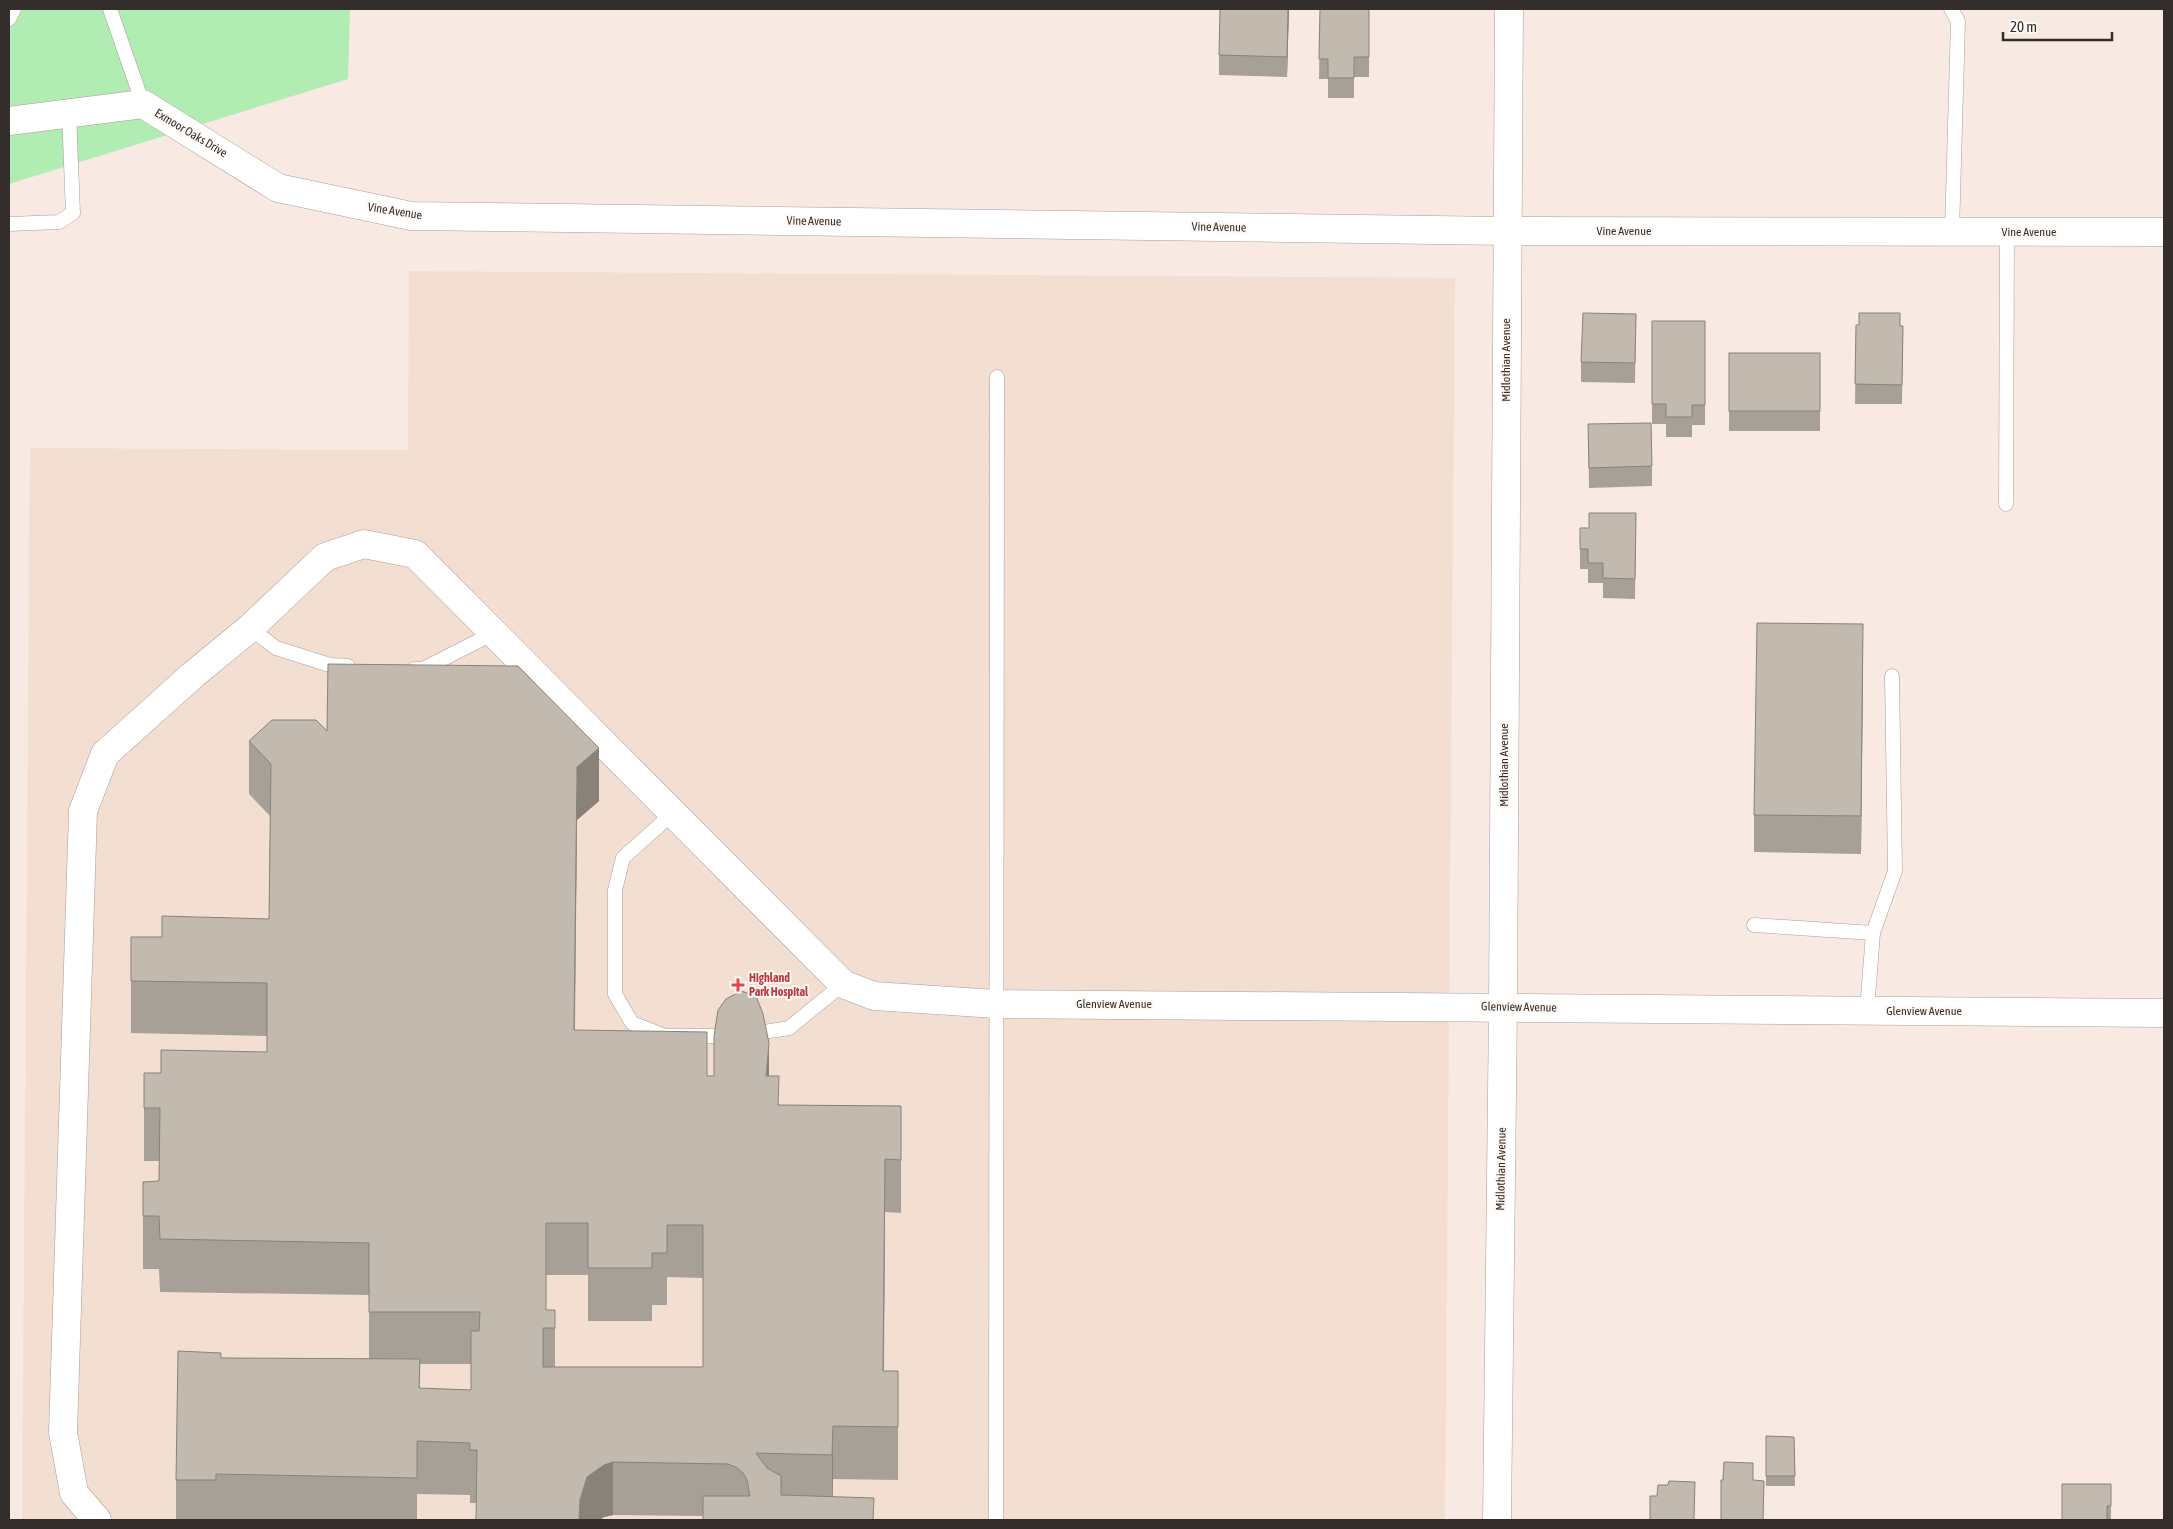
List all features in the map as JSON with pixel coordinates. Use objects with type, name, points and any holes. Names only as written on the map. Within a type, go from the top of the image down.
[{"type":"street","name":"Midlothian Avenue","points":[[1497,1520],[1503,1007],[1506,231],[1509,9]]},
{"type":"street","name":"Exmoor Oaks Drive","points":[[9,121],[143,104],[278,188]]},
{"type":"street","name":"Vine Avenue","points":[[278,188],[411,216],[1506,231],[2164,232]]},
{"type":"street","points":[[97,1520],[74,1493],[63,1432],[83,811],[105,754],[194,674],[250,628],[325,557],[364,544],[416,554],[843,984]]},
{"type":"street","name":"Glenview Avenue","points":[[843,984],[874,996],[996,1004],[2164,1013]]},
{"type":"lane","points":[[9,19],[14,9]]},
{"type":"lane","points":[[110,9],[143,104]]},
{"type":"lane","points":[[1951,9],[1958,21],[1952,232]]},
{"type":"lane","points":[[9,224],[59,222],[73,214],[69,113]]},
{"type":"lane","points":[[2006,504],[2007,232]]},
{"type":"lane","points":[[996,1520],[997,377]]},
{"type":"lane","points":[[250,628],[276,648],[330,665],[358,666]]},
{"type":"lane","points":[[404,668],[423,669],[494,633]]},
{"type":"lane","points":[[1867,1010],[1873,933],[1895,871],[1892,676]]},
{"type":"lane","points":[[673,813],[623,858],[615,890],[615,994],[632,1023],[665,1036],[738,1036],[789,1028],[843,984]]},
{"type":"lane","points":[[1754,925],[1873,933]]},
{"type":"shaded area","name":"Highland Park Hospital","points":[[409,271],[1455,278],[1445,1520],[22,1520],[30,448],[408,450]]},
{"type":"green space","points":[[9,9],[350,9],[348,79],[9,184]]},
{"type":"building","points":[[1220,9],[1288,9],[1287,57],[1219,55]]},
{"type":"building","points":[[1320,9],[1369,9],[1369,57],[1354,57],[1354,78],[1328,78],[1328,59],[1319,59]]},
{"type":"building","points":[[1583,313],[1636,314],[1635,363],[1581,362]]},
{"type":"building","points":[[1859,313],[1900,313],[1900,326],[1903,326],[1902,385],[1855,384],[1856,325],[1859,325]]},
{"type":"building","points":[[1652,321],[1705,321],[1705,405],[1692,405],[1692,417],[1666,417],[1666,404],[1652,404]]},
{"type":"building","points":[[1729,353],[1820,353],[1820,411],[1729,411]]},
{"type":"building","points":[[1651,423],[1652,466],[1589,468],[1588,424]]},
{"type":"building","points":[[1589,513],[1636,513],[1635,579],[1603,578],[1603,563],[1588,563],[1588,549],[1580,549],[1580,528],[1589,528]]},
{"type":"building","points":[[1757,623],[1863,624],[1861,816],[1754,815]]},
{"type":"building","points":[[328,664],[518,666],[599,748],[577,767],[574,1030],[707,1032],[707,1076],[714,1076],[714,1036],[718,1010],[726,999],[741,991],[756,996],[763,1014],[769,1043],[766,1076],[779,1076],[778,1105],[901,1106],[901,1160],[885,1159],[883,1371],[898,1371],[898,1427],[833,1426],[832,1455],[756,1453],[767,1468],[781,1476],[781,1495],[874,1498],[873,1520],[703,1520],[703,1496],[750,1496],[747,1480],[736,1467],[727,1464],[613,1462],[604,1465],[587,1477],[580,1500],[579,1520],[476,1520],[477,1450],[470,1450],[470,1443],[417,1441],[417,1478],[216,1474],[216,1480],[176,1480],[178,1351],[221,1353],[221,1358],[420,1359],[419,1388],[471,1390],[471,1331],[479,1331],[480,1312],[369,1312],[369,1243],[160,1239],[159,1216],[143,1216],[143,1182],[159,1181],[160,1108],[144,1108],[144,1073],[161,1073],[161,1050],[267,1052],[267,983],[131,981],[131,937],[162,937],[162,916],[269,919],[271,764],[249,741],[272,720],[316,720],[327,731]],"holes":[[[546,1223],[588,1223],[588,1268],[652,1268],[652,1253],[667,1253],[667,1225],[703,1225],[703,1367],[543,1367],[543,1328],[555,1328],[555,1310],[546,1310]]]},
{"type":"building","points":[[1766,1436],[1794,1437],[1795,1476],[1766,1476]]},
{"type":"building","points":[[1724,1462],[1753,1463],[1753,1480],[1764,1481],[1763,1520],[1721,1520],[1721,1480],[1723,1480]]},
{"type":"building","points":[[1669,1481],[1695,1482],[1694,1520],[1650,1520],[1650,1496],[1657,1496],[1658,1485],[1668,1485]]},
{"type":"building","points":[[2062,1484],[2111,1484],[2111,1506],[2107,1506],[2107,1520],[2062,1520]]},
{"type":"place","name":"Highland Park Hospital","points":[[738,985]]}]
